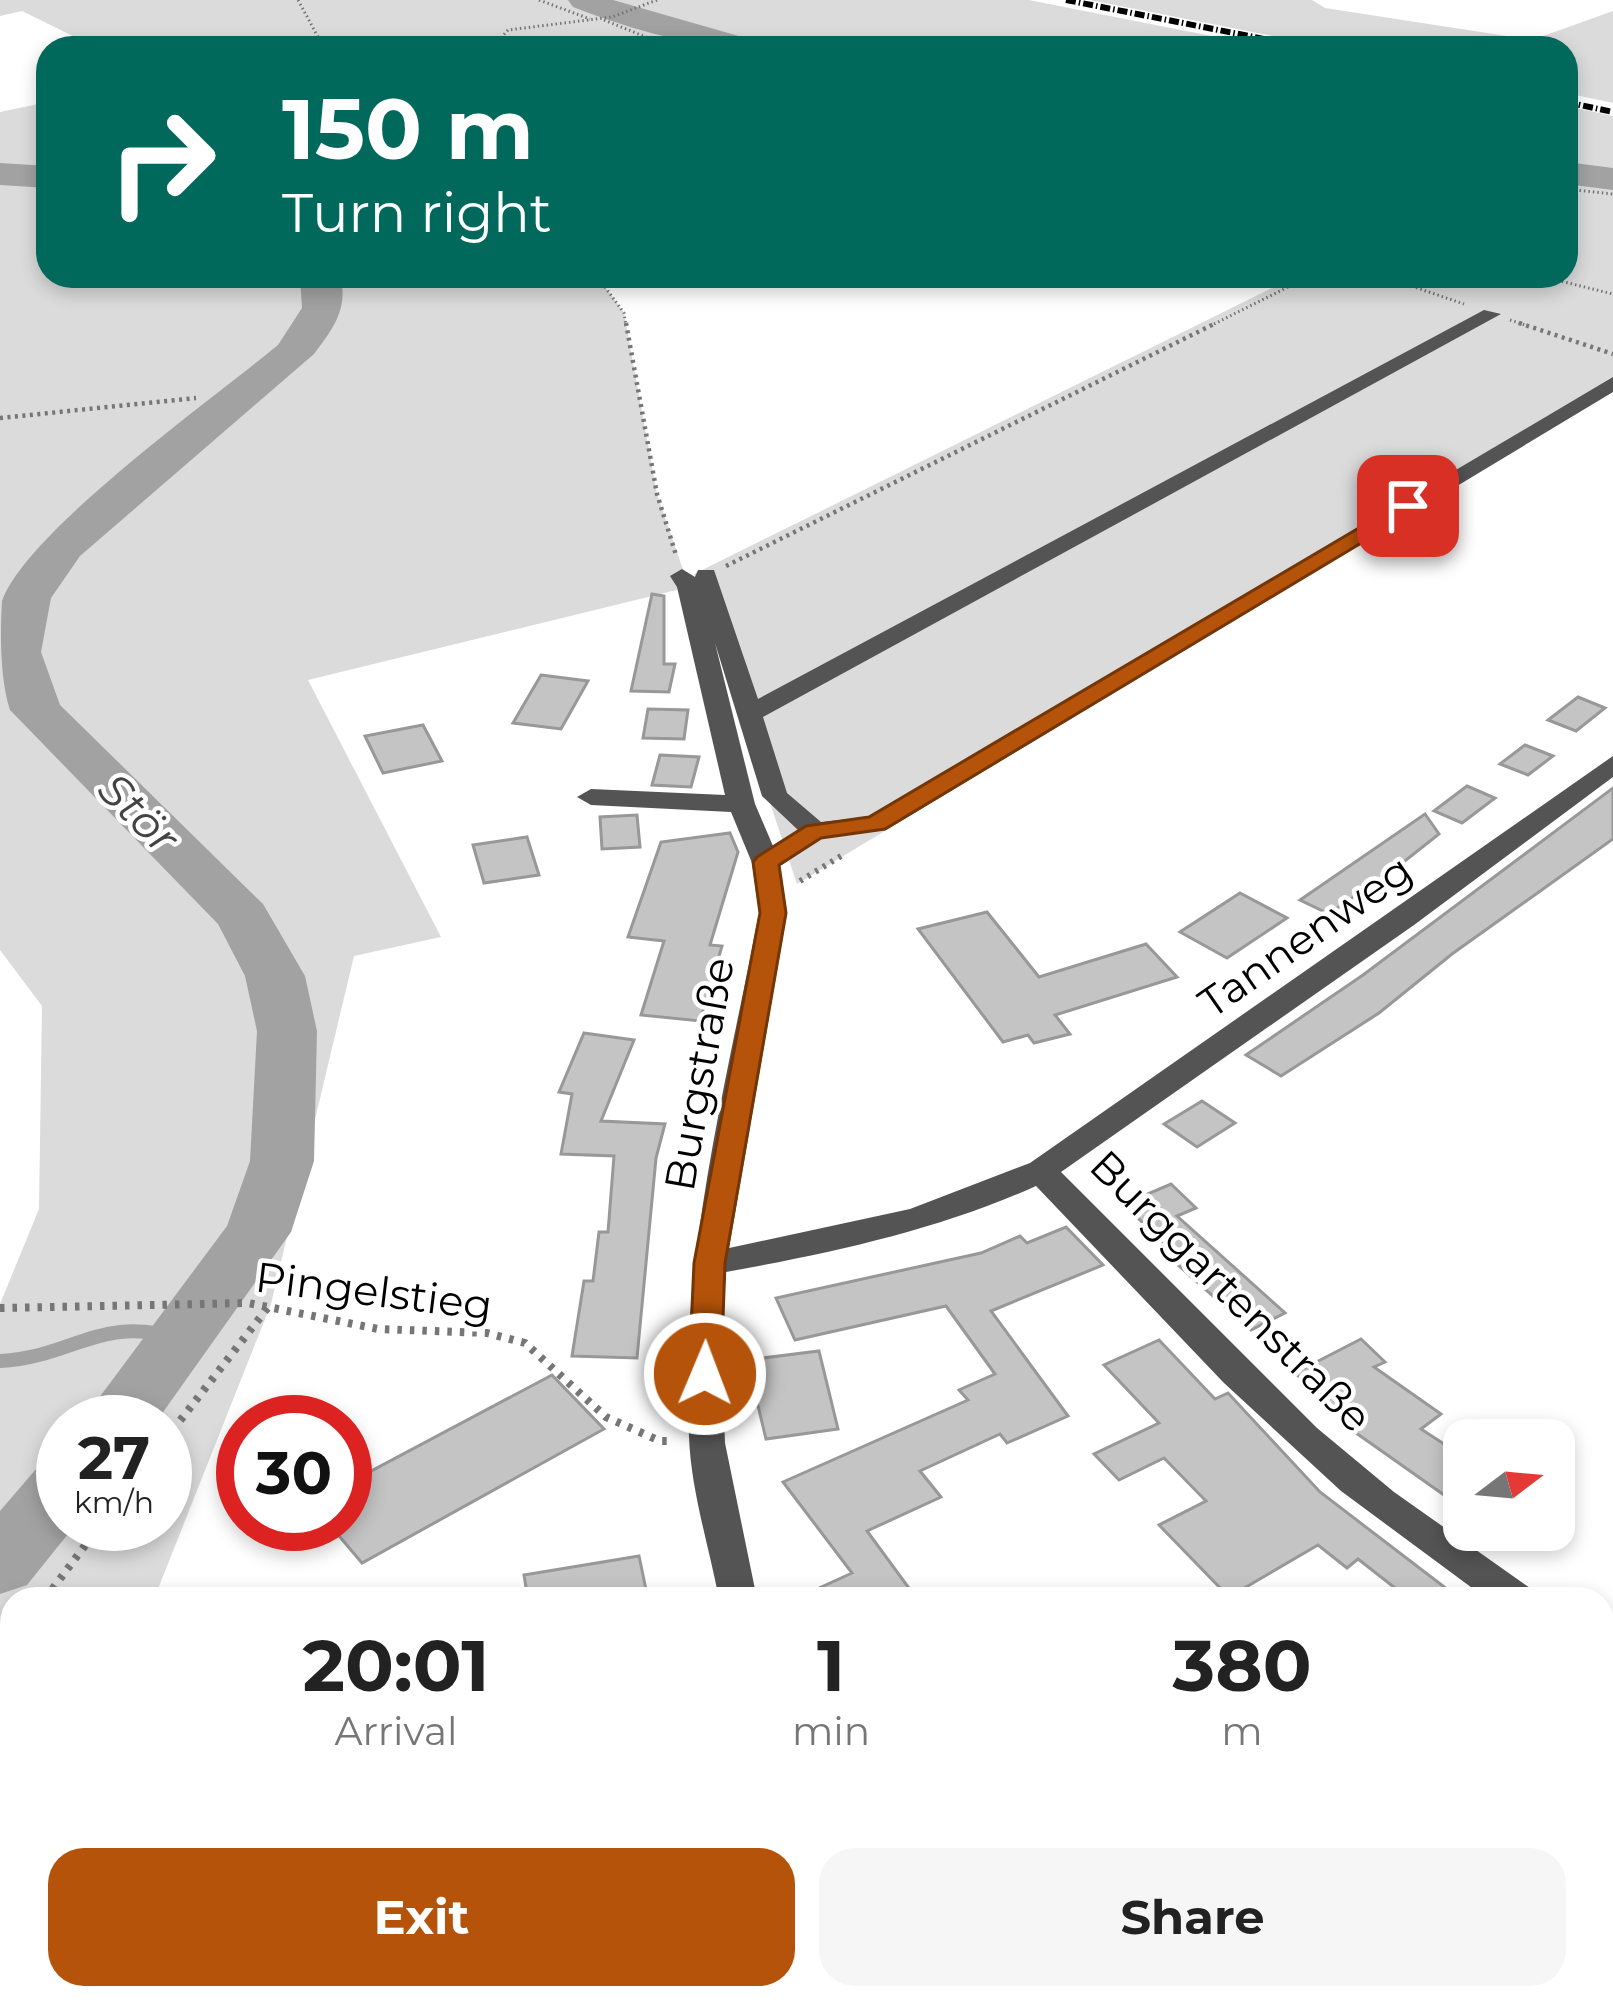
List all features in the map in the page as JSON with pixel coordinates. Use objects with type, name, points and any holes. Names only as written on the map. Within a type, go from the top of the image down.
[{"type":"street","points":[[747,715],[1491,314]]},
{"type":"street","points":[[766,862],[815,831],[876,824],[1613,383]]},
{"type":"street","points":[[694,575],[775,796],[815,831]]},
{"type":"street","name":"Burgstraße","points":[[694,575],[689,587],[741,804],[766,862],[773,913],[710,1263],[704,1340],[706,1443],[736,1587]]},
{"type":"street","name":"Tannenweg","points":[[1041,1171],[1404,919],[1613,764]]},
{"type":"street","points":[[591,796],[741,804]]},
{"type":"street","name":"Burggartenstraße","points":[[710,1263],[875,1232],[973,1202],[1041,1171],[1308,1442],[1499,1587]]},
{"type":"path","points":[[298,0],[318,36]]},
{"type":"path","points":[[538,0],[593,20]]},
{"type":"path","points":[[503,36],[508,30],[612,17],[656,0]]},
{"type":"path","points":[[602,19],[644,36]]},
{"type":"path","points":[[1578,190],[1613,194]]},
{"type":"path","points":[[1578,285],[1613,294]]},
{"type":"path","points":[[606,288],[624,313],[657,494],[694,575],[1285,288]]},
{"type":"path","points":[[1416,288],[1613,354]]},
{"type":"path","points":[[0,418],[196,398]]},
{"type":"path","points":[[192,1406],[271,1304]]},
{"type":"path","name":"Pingelstieg","points":[[0,1309],[271,1304],[378,1329],[471,1330],[525,1343],[606,1418],[660,1441],[706,1443]]},
{"type":"path","points":[[54,1587],[81,1551]]},
{"type":"shaded area","points":[[0,0],[1029,0],[1211,36],[73,36],[22,11],[0,16]]},
{"type":"shaded area","points":[[1089,0],[1312,0],[1325,8],[1506,36],[1273,36]]},
{"type":"shaded area","points":[[1613,11],[1613,103],[1578,96],[1578,36],[1543,36]]},
{"type":"shaded area","points":[[36,104],[36,288],[606,288],[624,313],[657,494],[689,587],[308,680],[441,937],[354,956],[271,1304],[235,1395],[216,1395],[216,1443],[192,1503],[192,1395],[36,1395],[36,1551],[173,1551],[159,1587],[0,1587],[0,1304],[39,1209],[42,1006],[0,950],[0,112]]},
{"type":"shaded area","points":[[1578,109],[1613,116],[1613,391],[797,884],[694,574],[1272,288],[1578,288]]},
{"type":"building","points":[[652,594],[664,596],[664,664],[675,664],[669,692],[631,691]]},
{"type":"building","points":[[541,675],[588,681],[561,729],[513,723]]},
{"type":"building","points":[[1578,697],[1605,708],[1576,731],[1548,720]]},
{"type":"building","points":[[648,709],[688,710],[684,739],[643,738]]},
{"type":"building","points":[[423,725],[442,761],[383,773],[365,736]]},
{"type":"building","points":[[1525,745],[1553,756],[1528,775],[1500,764]]},
{"type":"building","points":[[660,755],[699,757],[691,787],[652,785]]},
{"type":"building","points":[[1467,786],[1495,798],[1462,823],[1434,811]]},
{"type":"building","points":[[1613,788],[1613,839],[1452,954],[1379,1013],[1281,1076],[1246,1055],[1363,975]]},
{"type":"building","points":[[1425,814],[1439,834],[1396,868],[1329,914],[1300,900]]},
{"type":"building","points":[[637,815],[640,847],[602,849],[600,817]]},
{"type":"building","points":[[730,833],[738,852],[710,945],[722,946],[700,1021],[641,1015],[664,941],[628,937],[661,842]]},
{"type":"building","points":[[527,837],[539,875],[484,883],[473,845]]},
{"type":"building","points":[[1240,893],[1287,918],[1227,958],[1180,932]]},
{"type":"building","points":[[987,912],[1039,977],[1146,944],[1177,977],[1055,1015],[1070,1034],[1034,1043],[1028,1035],[1003,1042],[918,929]]},
{"type":"building","points":[[584,1033],[634,1040],[601,1121],[665,1124],[656,1158],[637,1358],[572,1356],[584,1281],[593,1281],[599,1232],[608,1232],[614,1156],[561,1154],[572,1094],[559,1092]]},
{"type":"building","points":[[1202,1101],[1235,1123],[1197,1147],[1164,1124]]},
{"type":"building","points":[[1171,1184],[1196,1208],[1177,1216],[1285,1313],[1251,1330],[1160,1249],[1166,1246],[1124,1204]]},
{"type":"building","points":[[1066,1227],[1103,1265],[991,1311],[1068,1416],[1007,1443],[1000,1434],[920,1471],[941,1497],[867,1531],[908,1587],[821,1587],[852,1573],[783,1482],[968,1400],[959,1390],[995,1374],[946,1306],[795,1340],[776,1298],[981,1253],[1020,1236],[1027,1243]]},
{"type":"building","points":[[1361,1339],[1385,1362],[1374,1367],[1441,1414],[1421,1429],[1443,1443],[1443,1494],[1349,1428],[1352,1425],[1295,1373]]},
{"type":"building","points":[[1159,1340],[1215,1399],[1228,1393],[1320,1492],[1444,1587],[1394,1587],[1358,1559],[1347,1568],[1318,1545],[1246,1587],[1219,1587],[1159,1525],[1206,1501],[1164,1458],[1119,1480],[1094,1454],[1159,1423],[1104,1365]]},
{"type":"building","points":[[819,1351],[838,1429],[766,1439],[747,1360]]},
{"type":"building","points":[[552,1375],[604,1429],[362,1563],[352,1551],[372,1551],[372,1471]]},
{"type":"building","points":[[639,1556],[645,1587],[526,1587],[524,1575]]},
{"type":"waterway","points":[[584,0],[697,36]]},
{"type":"waterway","name":"Stör","points":[[0,174],[36,176]]},
{"type":"waterway","points":[[1578,175],[1613,179]]},
{"type":"waterway","name":"Stör","points":[[137,1395],[258,1232],[282,1161],[287,1031],[275,976],[243,916],[36,710],[16,652],[27,598],[63,546],[293,354],[322,308],[323,288]]},
{"type":"waterway","points":[[0,1361],[130,1331],[183,1340]]},
{"type":"waterway","name":"Stör","points":[[0,1564],[36,1521]]},
{"type":"railway","points":[[1066,0],[1249,36]]},
{"type":"railway","points":[[1578,105],[1613,112]]},
{"type":"route","points":[[705,1374],[710,1263],[773,913],[766,862],[815,831],[876,824],[1408,506]]}]
